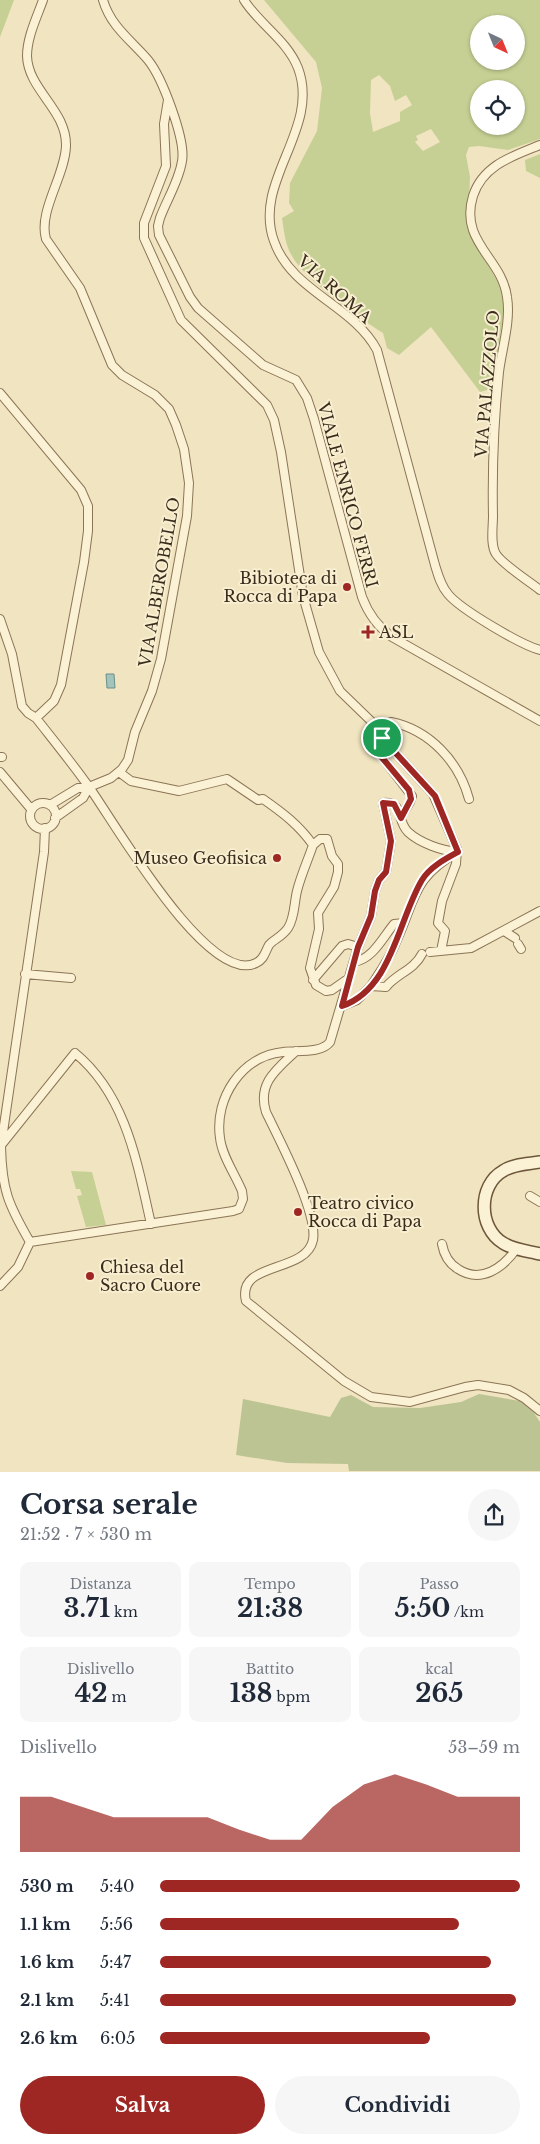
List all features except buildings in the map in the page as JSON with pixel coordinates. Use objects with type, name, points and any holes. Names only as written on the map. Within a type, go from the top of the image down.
[{"type":"main road","points":[[540,1162],[504,1170],[494,1178],[486,1193],[485,1213],[493,1234],[503,1243],[540,1254]]},
{"type":"street","name":"VIA ALBEROBELLO","points":[[43,0],[29,44],[29,68],[40,89],[60,118],[66,146],[46,217],[44,231],[46,239],[77,283],[112,365],[122,375],[155,395],[169,409],[176,425],[188,470],[188,511],[161,659],[128,760],[119,772]]},
{"type":"street","name":"VIALE ENRICO FERRI","points":[[103,0],[118,30],[154,68],[178,128],[183,156],[160,218],[159,234],[190,297],[198,308],[261,362],[294,378],[304,393],[314,419],[362,597],[367,608],[380,626],[392,637],[540,721]]},
{"type":"street","name":"VIA ROMA","points":[[244,0],[291,55],[300,76],[303,91],[299,124],[272,196],[270,223],[276,246],[286,264],[298,277],[356,324],[377,350],[435,565],[445,590],[457,602],[513,639],[540,650]]},
{"type":"street","points":[[168,100],[164,124],[166,166],[144,223],[144,238],[180,320],[267,405],[273,415],[281,452],[303,596],[316,646],[328,672],[340,691],[433,794],[458,852],[454,870],[442,901],[438,924],[445,931],[441,951]]},
{"type":"street","name":"VIA PALAZZOLO","points":[[540,145],[508,158],[491,169],[476,190],[470,215],[471,226],[476,238],[500,275],[508,297],[494,428],[493,547],[501,559],[540,590]]},
{"type":"street","points":[[0,392],[81,490],[88,510],[88,531],[84,562],[61,685],[54,701],[36,718]]},
{"type":"street","points":[[0,619],[12,654],[20,702],[28,714],[36,718],[89,787],[168,905],[209,948],[231,962],[245,965],[255,964],[261,960],[269,945],[282,936],[289,927],[297,890],[315,843],[320,839],[327,838],[332,856],[338,866],[334,887],[318,913],[319,929],[310,968],[313,980],[326,991],[332,990],[350,977]]},
{"type":"street","points":[[401,818],[412,796],[379,754],[378,748],[380,734],[391,722],[420,733],[430,739],[458,770],[464,780],[469,799]]},
{"type":"street","points":[[0,772],[32,809]]},
{"type":"street","points":[[50,805],[78,788],[89,787],[119,772],[131,781],[179,791],[225,779],[258,800],[263,799],[292,819],[315,843]]},
{"type":"street","points":[[55,818],[54,810],[50,805],[42,803],[32,809],[30,816],[33,824],[38,828],[46,828],[52,824],[55,818],[83,798],[89,787]]},
{"type":"street","points":[[30,1242],[233,1211],[240,1208],[243,1199],[242,1191],[220,1139],[220,1122],[225,1100],[238,1075],[252,1062],[272,1054],[324,1048],[330,1042],[358,947],[371,916],[375,891],[379,880],[386,872],[390,835],[383,803],[394,804],[405,828],[414,836],[442,849],[458,852]]},
{"type":"street","points":[[30,1242],[16,1217],[6,1193],[2,1176],[0,1146],[44,859],[46,828]]},
{"type":"street","points":[[342,1006],[357,1000],[371,986],[393,950],[413,898],[425,877],[431,870],[458,852]]},
{"type":"street","points":[[371,986],[386,987],[412,967],[426,953],[472,948],[540,911]]},
{"type":"street","points":[[354,962],[367,956],[394,924],[404,924]]},
{"type":"street","points":[[504,930],[518,943]]},
{"type":"street","points":[[313,980],[344,945],[348,944],[358,947]]},
{"type":"street","points":[[25,974],[71,978]]},
{"type":"street","points":[[296,1051],[267,1080],[264,1090],[264,1102],[266,1112],[296,1177],[310,1216],[313,1232],[312,1242],[308,1250],[297,1260],[255,1276],[246,1289],[246,1301],[344,1381],[371,1396],[410,1402],[470,1386],[486,1386],[503,1388],[517,1394],[540,1411]]},
{"type":"street","points":[[0,1146],[75,1053],[93,1071],[121,1116],[134,1149],[151,1224]]},
{"type":"street","points":[[530,1196],[540,1202]]},
{"type":"street","points":[[0,1286],[18,1267],[30,1242]]},
{"type":"street","points":[[442,1244],[446,1257],[452,1265],[461,1271],[474,1275],[494,1270],[508,1260],[517,1248]]},
{"type":"green space","points":[[0,0],[14,0],[0,37]]},
{"type":"green space","points":[[264,0],[540,0],[540,139],[508,150],[479,146],[469,147],[466,155],[470,177],[468,230],[503,291],[504,312],[491,389],[480,392],[431,327],[399,355],[387,348],[383,333],[320,287],[299,266],[290,252],[282,218],[294,211],[289,203],[290,183],[317,131],[322,88],[316,62]],"holes":[[[379,75],[390,86],[395,101],[406,95],[412,105],[400,112],[400,121],[373,132],[370,113],[371,80]],[[431,129],[440,142],[423,151],[415,142],[418,140],[416,136]]]},
{"type":"green space","points":[[540,154],[540,178],[526,171],[525,160]]},
{"type":"green space","points":[[71,1171],[92,1172],[106,1225],[86,1227],[77,1196],[82,1195],[80,1189],[76,1189]]},
{"type":"green space","points":[[479,1394],[520,1401],[534,1413],[540,1422],[540,1471],[349,1471],[348,1464],[287,1463],[236,1455],[243,1399],[330,1417],[341,1398],[351,1395],[373,1407],[420,1408],[461,1402]]},
{"type":"water","points":[[106,674],[114,674],[115,688],[107,688]]},
{"type":"place","name":"Bibioteca di Rocca di Papa","points":[[347,587]]},
{"type":"place","name":"ASL","points":[[368,632]]},
{"type":"place","name":"Museo Geofisica","points":[[277,858]]},
{"type":"place","name":"Teatro civico Rocca di Papa","points":[[298,1212]]},
{"type":"place","name":"Chiesa del Sacro Cuore","points":[[90,1276]]},
{"type":"route","points":[[382,738],[435,796],[440,813],[458,852],[431,870],[422,881],[413,898],[395,946],[371,986],[357,1000],[342,1006],[358,947],[369,923],[375,891],[379,880],[386,872],[391,841],[383,803],[392,802],[396,806],[401,818],[412,796],[380,756],[378,748],[382,738]]}]
